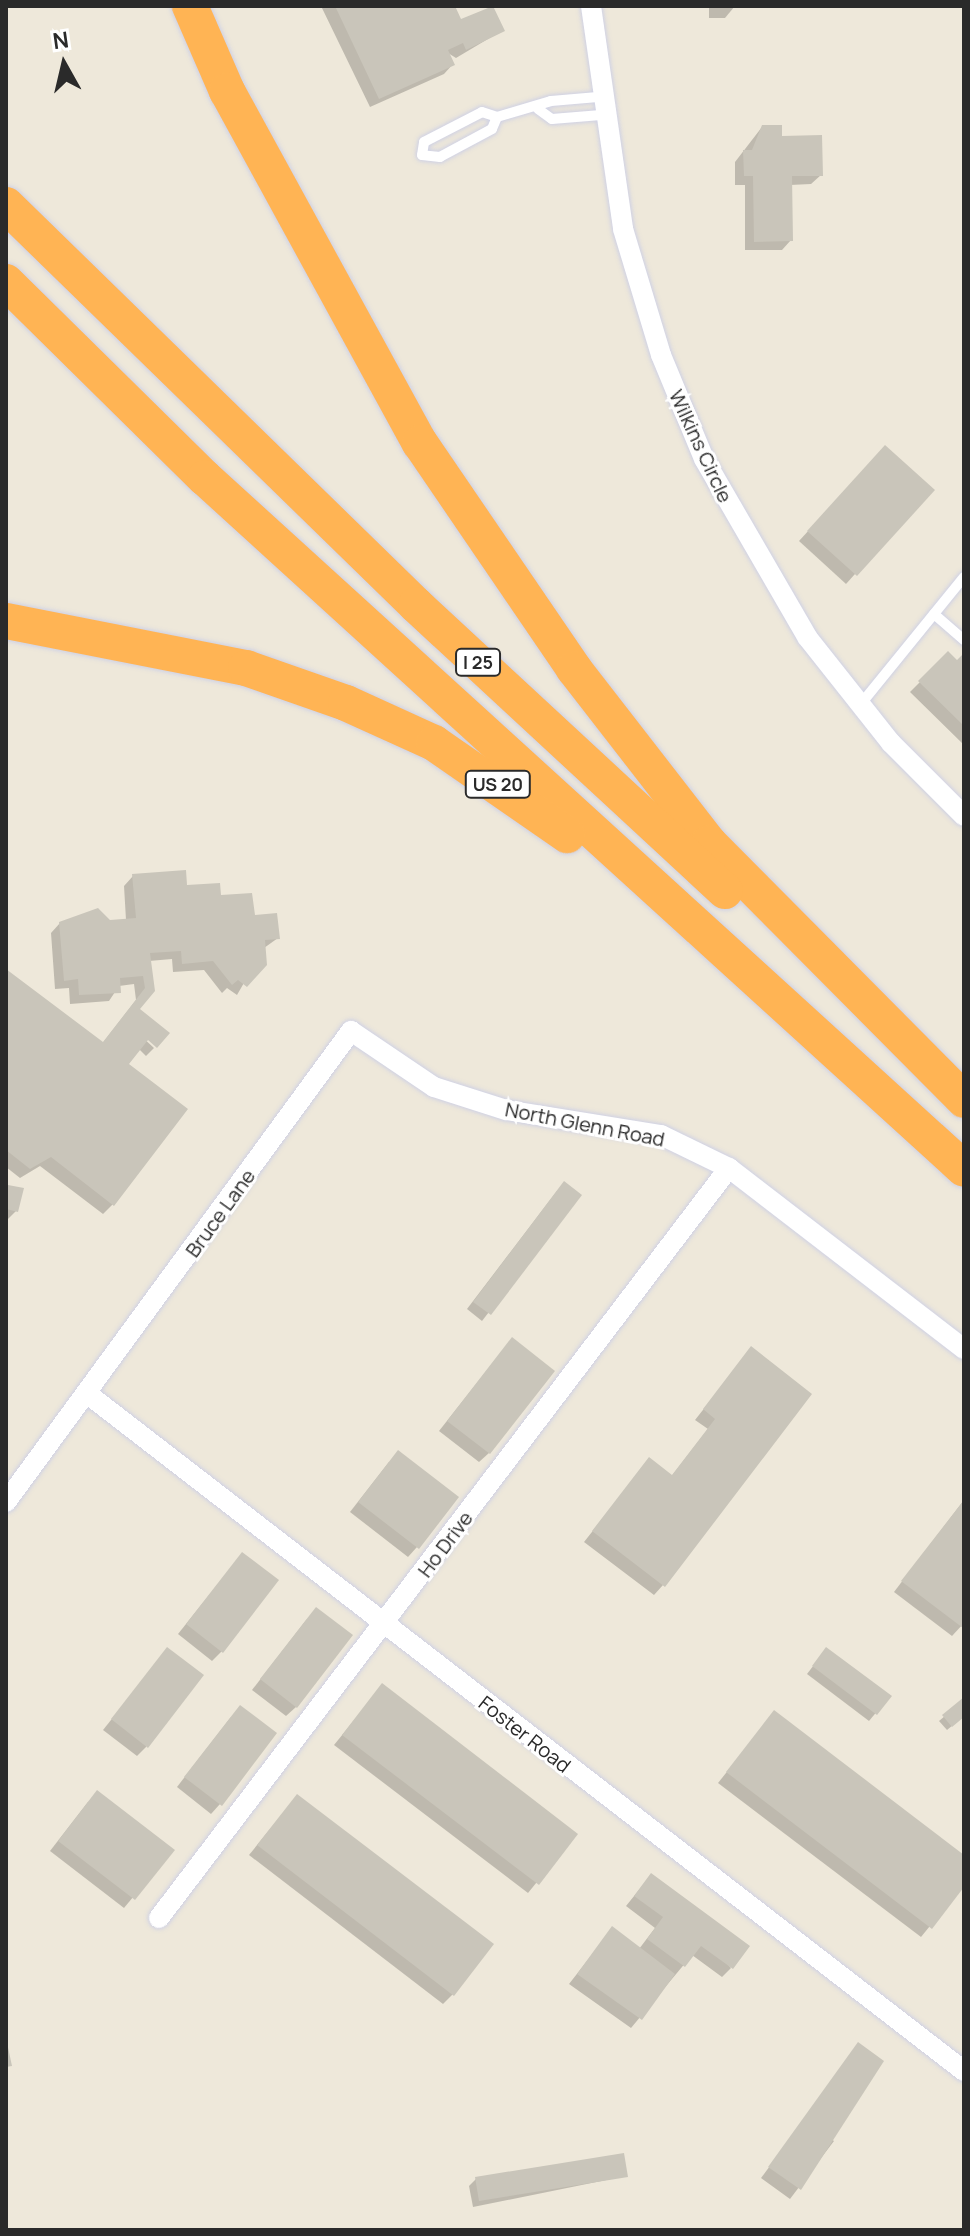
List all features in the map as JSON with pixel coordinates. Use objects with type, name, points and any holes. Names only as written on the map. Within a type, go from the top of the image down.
[{"type":"highway","points":[[190,6],[234,105],[420,443],[574,669],[709,843],[964,1103]]},
{"type":"highway","name":"I 25","points":[[6,205],[416,605],[964,1103]]},
{"type":"highway","name":"I 25","points":[[6,282],[205,478],[964,1169]]},
{"type":"highway","name":"US 20","points":[[6,621],[246,668],[434,743],[527,802],[903,1115]]},
{"type":"street","name":"Wilkins Circle","points":[[591,6],[600,106],[626,243],[683,412],[766,574],[860,705],[964,816]]},
{"type":"street","name":"North Glenn Road","points":[[351,1031],[434,1087],[506,1110],[661,1135],[729,1168],[964,1349]]},
{"type":"street","name":"Bruce Lane","points":[[6,1502],[89,1395],[351,1031]]},
{"type":"street","name":"Ho Drive","points":[[159,1918],[729,1168]]},
{"type":"street","name":"Foster Road","points":[[89,1395],[964,2071]]},
{"type":"lane","points":[[538,109],[552,119],[600,106]]},
{"type":"lane","points":[[497,117],[492,129],[440,157],[422,155],[424,142],[482,112],[497,117],[538,109],[600,106]]},
{"type":"lane","points":[[860,705],[964,577]]},
{"type":"lane","points":[[934,614],[964,640]]},
{"type":"building","points":[[335,6],[455,6],[461,19],[493,6],[505,31],[466,50],[463,43],[448,50],[455,65],[379,99]]},
{"type":"building","points":[[762,125],[782,125],[782,136],[822,135],[823,176],[792,176],[793,241],[754,242],[753,176],[744,176],[743,150],[752,150]]},
{"type":"building","points":[[885,445],[935,490],[857,576],[807,531]]},
{"type":"building","points":[[948,651],[957,660],[964,653],[964,726],[918,681]]},
{"type":"building","points":[[186,870],[187,885],[220,883],[221,895],[252,893],[255,915],[277,913],[280,939],[265,940],[267,965],[247,987],[238,980],[232,985],[213,961],[182,964],[181,951],[150,953],[155,991],[140,1009],[170,1033],[157,1048],[148,1040],[129,1064],[188,1109],[114,1206],[51,1157],[30,1169],[6,1150],[6,969],[103,1042],[145,988],[143,976],[120,978],[121,993],[79,995],[78,979],[64,981],[59,922],[98,908],[110,920],[136,918],[132,874]]},
{"type":"building","points":[[6,1174],[8,1185],[24,1188],[18,1212],[6,1209]]},
{"type":"building","points":[[564,1181],[582,1195],[491,1315],[473,1302]]},
{"type":"building","points":[[512,1337],[555,1371],[490,1454],[447,1421]]},
{"type":"building","points":[[751,1346],[812,1394],[665,1587],[592,1531],[649,1457],[672,1475],[715,1419],[703,1409]]},
{"type":"building","points":[[398,1450],[459,1497],[419,1549],[358,1502]]},
{"type":"building","points":[[964,1500],[964,1626],[963,1628],[901,1581]]},
{"type":"building","points":[[242,1552],[279,1580],[223,1653],[186,1624]]},
{"type":"building","points":[[316,1607],[353,1635],[297,1708],[260,1679]]},
{"type":"building","points":[[167,1647],[204,1675],[148,1748],[111,1719]]},
{"type":"building","points":[[826,1647],[892,1696],[877,1715],[812,1666]]},
{"type":"building","points":[[382,1683],[578,1834],[539,1885],[342,1735]]},
{"type":"building","points":[[964,1697],[964,1717],[952,1727],[942,1715]]},
{"type":"building","points":[[240,1705],[277,1733],[222,1806],[184,1777]]},
{"type":"building","points":[[774,1710],[964,1855],[964,1887],[932,1929],[726,1772]]},
{"type":"building","points":[[97,1790],[175,1850],[135,1900],[58,1841]]},
{"type":"building","points":[[297,1794],[494,1944],[454,1996],[257,1845]]},
{"type":"building","points":[[651,1873],[750,1946],[733,1969],[701,1946],[685,1967],[647,1939],[663,1917],[634,1896]]},
{"type":"building","points":[[612,1926],[675,1974],[642,2020],[577,1974]]},
{"type":"building","points":[[6,2038],[12,2066],[6,2067]]},
{"type":"building","points":[[858,2042],[884,2061],[801,2190],[768,2167]]},
{"type":"building","points":[[624,2153],[628,2177],[479,2201],[475,2177]]}]
